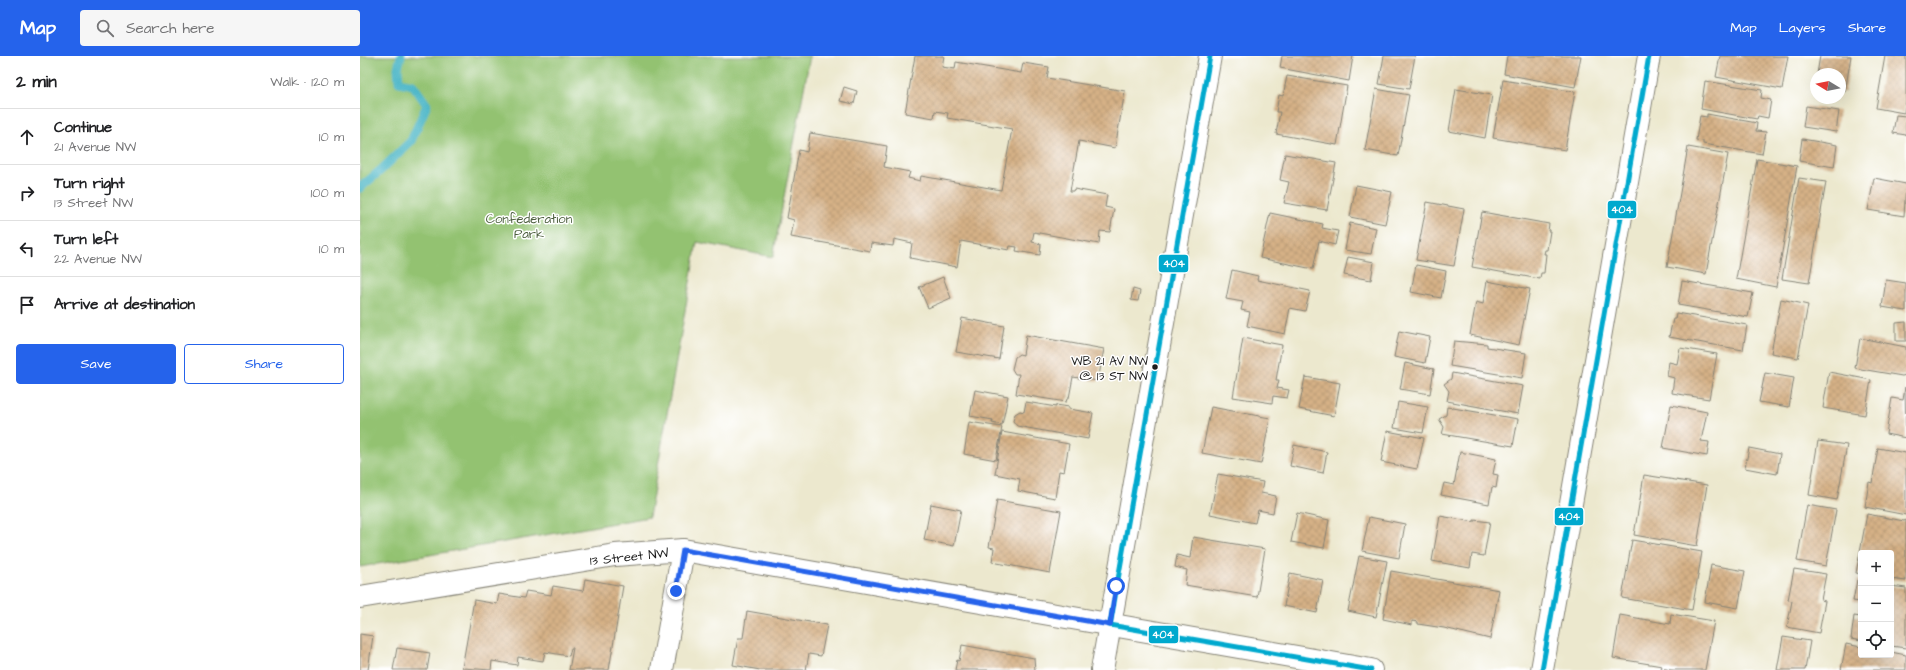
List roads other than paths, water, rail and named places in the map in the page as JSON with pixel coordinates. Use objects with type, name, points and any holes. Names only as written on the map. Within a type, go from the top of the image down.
[{"type":"street","points":[[1102,670],[1210,56]]},
{"type":"street","points":[[1542,670],[1649,56]]},
{"type":"street","points":[[662,670],[683,550]]},
{"type":"street","name":"13 Street NW","points":[[360,597],[615,555],[683,550],[1371,670]]},
{"type":"waterway","points":[[360,188],[411,141],[427,105],[413,85],[399,82],[398,68],[401,56]]},
{"type":"place","name":"WB 21 AV NW @ 13 ST NW","points":[[1155,367]]},
{"type":"park label","name":"Confederation Park","points":[[529,226]]}]
